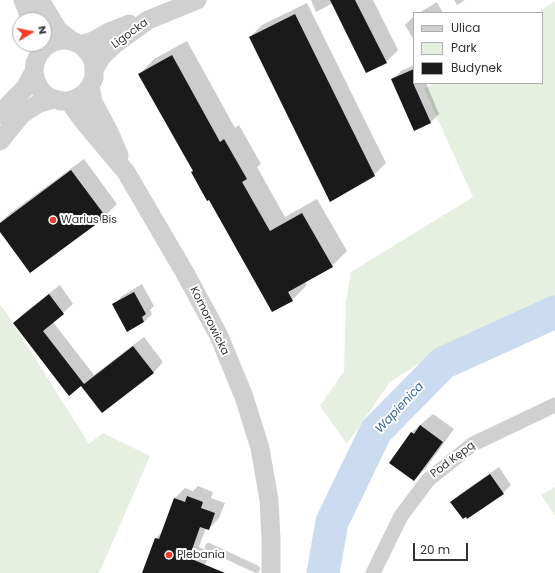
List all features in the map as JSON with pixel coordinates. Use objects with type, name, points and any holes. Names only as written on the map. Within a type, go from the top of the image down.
[{"type":"street","points":[[23,0],[28,12]]},
{"type":"street","points":[[40,0],[58,30],[88,52],[93,60],[93,102],[110,132],[126,172]]},
{"type":"street","name":"Ligocka","points":[[92,78],[102,55],[115,44],[148,20],[196,0]]},
{"type":"street","points":[[52,42],[63,40],[77,43],[93,41],[127,24],[148,20]]},
{"type":"street","points":[[39,52],[34,72],[40,90],[47,96],[61,100]]},
{"type":"street","points":[[0,115],[10,102],[25,88],[34,72]]},
{"type":"street","points":[[0,141],[22,114],[39,103],[77,98],[85,93],[92,78]]},
{"type":"street","name":"Komorowicka","points":[[61,100],[84,122],[126,172],[185,273],[219,336],[244,397],[260,448],[269,500],[271,538],[264,571]]},
{"type":"street","name":"Pod Kępą","points":[[373,573],[401,516],[428,480],[473,444],[555,405]]},
{"type":"lane","points":[[209,547],[264,571]]},
{"type":"green space","points":[[555,1],[555,301],[544,307],[448,345],[390,382],[347,444],[320,406],[344,371],[346,302],[351,272],[473,197],[424,89],[432,84],[543,84],[543,12],[538,12]]},
{"type":"green space","points":[[0,305],[6,312],[89,444],[103,433],[150,456],[99,573],[0,573]]},
{"type":"green space","points":[[555,487],[555,516],[541,495]]},
{"type":"building","points":[[330,0],[355,0],[387,63],[366,73]]},
{"type":"building","points":[[295,14],[375,176],[330,202],[249,37]]},
{"type":"building","points":[[172,55],[220,142],[224,139],[247,179],[242,182],[270,231],[302,213],[333,267],[288,292],[293,301],[272,312],[209,200],[207,201],[191,172],[193,171],[138,74]]},
{"type":"building","points":[[413,69],[413,84],[431,123],[414,131],[391,79]]},
{"type":"building","name":"Warius Bis","points":[[71,170],[106,217],[30,273],[0,232],[0,223]]},
{"type":"building","points":[[134,292],[146,314],[142,317],[144,322],[127,332],[112,304]]},
{"type":"building","points":[[49,294],[64,314],[43,331],[84,384],[133,346],[154,373],[102,413],[81,386],[69,396],[13,323]]},
{"type":"building","points":[[420,425],[443,442],[414,481],[389,463],[411,432],[414,434]]},
{"type":"building","points":[[490,474],[504,494],[467,519],[466,517],[463,519],[450,502]]},
{"type":"building","points":[[187,496],[203,502],[201,508],[215,513],[209,530],[200,527],[189,558],[225,573],[142,573],[155,538],[159,539],[174,498],[185,502]]},
{"type":"waterway","name":"Wapienica","points":[[323,573],[332,522],[376,431],[443,363],[555,312]]},
{"type":"place","name":"Warius Bis","points":[[53,220]]},
{"type":"place","name":"Plebania","points":[[169,555]]}]
